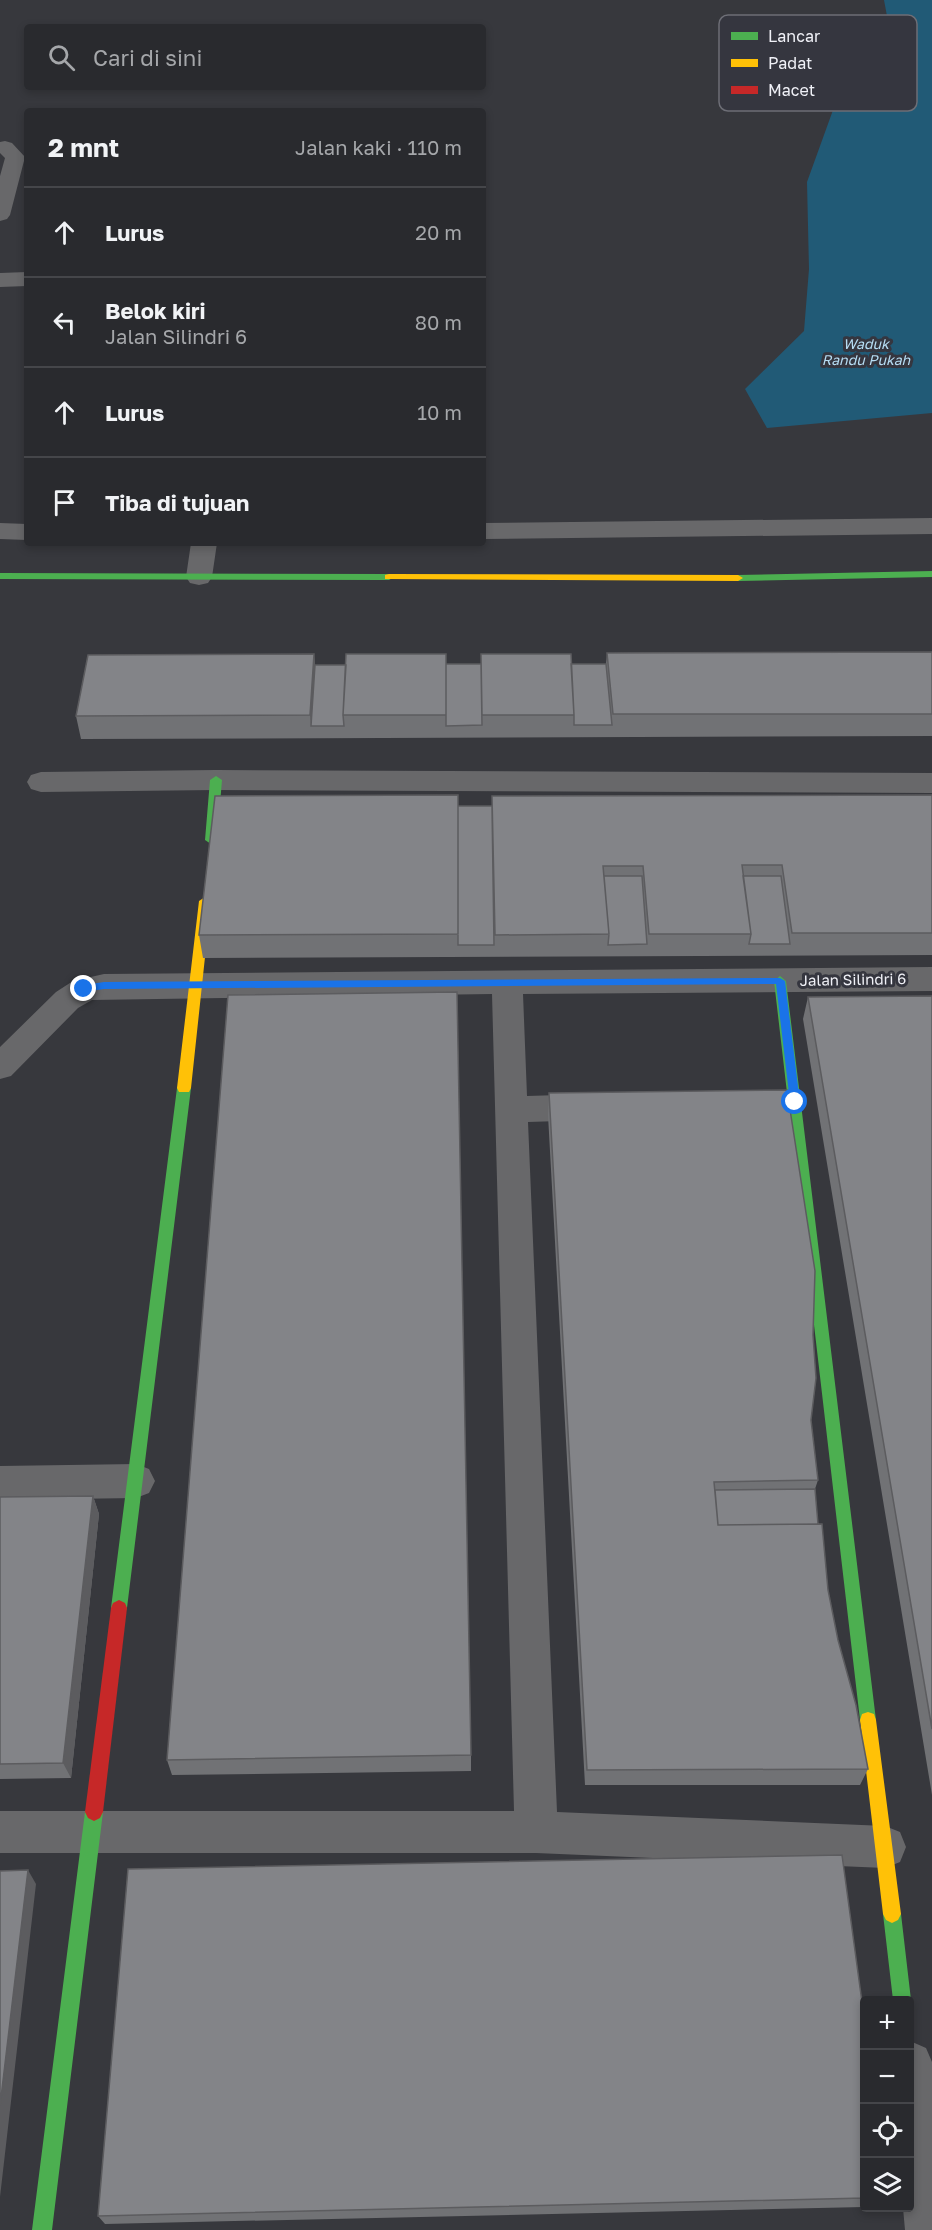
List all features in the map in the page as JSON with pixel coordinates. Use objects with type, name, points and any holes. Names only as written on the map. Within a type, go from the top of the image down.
[{"type":"street","points":[[0,215],[15,157],[5,147]]},
{"type":"street","points":[[0,280],[24,279]]},
{"type":"street","points":[[486,531],[932,526]]},
{"type":"street","points":[[0,531],[24,532]]},
{"type":"street","points":[[199,577],[204,546]]},
{"type":"street","points":[[0,576],[828,578],[932,574]]},
{"type":"street","points":[[209,860],[216,780]]},
{"type":"street","points":[[41,782],[216,780],[932,783]]},
{"type":"street","points":[[42,2230],[90,1830],[198,985],[207,883]]},
{"type":"street","name":"Jalan Silindri 6","points":[[0,1067],[67,1000],[84,989],[104,986],[932,979]]},
{"type":"street","points":[[780,981],[901,1996]]},
{"type":"street","points":[[507,982],[536,1832]]},
{"type":"street","points":[[759,1103],[795,1102]]},
{"type":"street","points":[[511,1109],[618,1107]]},
{"type":"street","points":[[0,1483],[136,1481]]},
{"type":"street","points":[[0,1832],[90,1830],[536,1832],[885,1847]]},
{"type":"street","points":[[914,2104],[929,2230]]},
{"type":"water","name":"Waduk Randu Pukah","points":[[884,0],[932,0],[932,413],[767,428],[745,389],[804,331],[809,269],[807,182],[833,111],[917,111],[917,15],[887,15]]},
{"type":"building","points":[[932,652],[932,714],[613,714],[607,653]]},
{"type":"building","points":[[314,654],[310,715],[76,716],[88,655]]},
{"type":"building","points":[[346,654],[446,654],[446,715],[343,715]]},
{"type":"building","points":[[481,654],[571,654],[574,715],[482,715]]},
{"type":"building","points":[[446,664],[481,664],[482,725],[446,726]]},
{"type":"building","points":[[571,664],[606,664],[612,725],[574,725]]},
{"type":"building","points":[[315,665],[346,665],[344,726],[311,726]]},
{"type":"building","points":[[458,795],[458,934],[199,935],[215,796]]},
{"type":"building","points":[[932,795],[932,933],[792,933],[782,865],[742,865],[751,934],[649,934],[643,866],[603,866],[609,934],[495,935],[492,796]]},
{"type":"building","points":[[458,806],[492,806],[494,945],[458,945]]},
{"type":"building","points":[[604,876],[642,876],[647,944],[608,945]]},
{"type":"building","points":[[743,876],[781,876],[790,944],[749,944],[751,934]]},
{"type":"building","points":[[457,992],[471,1755],[167,1760],[228,995]]},
{"type":"building","points":[[932,996],[932,1729],[808,997]]},
{"type":"building","points":[[787,1090],[815,1271],[813,1335],[816,1378],[811,1420],[818,1480],[714,1482],[718,1525],[822,1524],[828,1590],[838,1640],[856,1705],[868,1769],[587,1770],[549,1093]]},
{"type":"building","points":[[815,1489],[818,1524],[718,1525],[715,1490]]},
{"type":"building","points":[[93,1496],[63,1763],[0,1764],[0,1497]]},
{"type":"building","points":[[842,1855],[861,1996],[860,2198],[98,2216],[128,1869]]},
{"type":"building","points":[[28,1870],[0,2106],[0,1871]]},
{"type":"traffic: fast","points":[[738,578],[932,574]]},
{"type":"traffic: fast","points":[[0,576],[389,577]]},
{"type":"traffic: fast","points":[[211,840],[216,780]]},
{"type":"traffic: fast","points":[[780,981],[868,1720]]},
{"type":"traffic: fast","points":[[119,1608],[184,1088]]},
{"type":"traffic: fast","points":[[42,2230],[94,1812]]},
{"type":"traffic: fast","points":[[892,1914],[902,1996]]},
{"type":"traffic: slow","points":[[389,577],[738,578]]},
{"type":"traffic: slow","points":[[184,1088],[205,901]]},
{"type":"traffic: slow","points":[[868,1720],[892,1914]]},
{"type":"traffic: jam","points":[[94,1812],[119,1608]]},
{"type":"route","points":[[84,989],[104,986],[780,981],[795,1102]]}]
